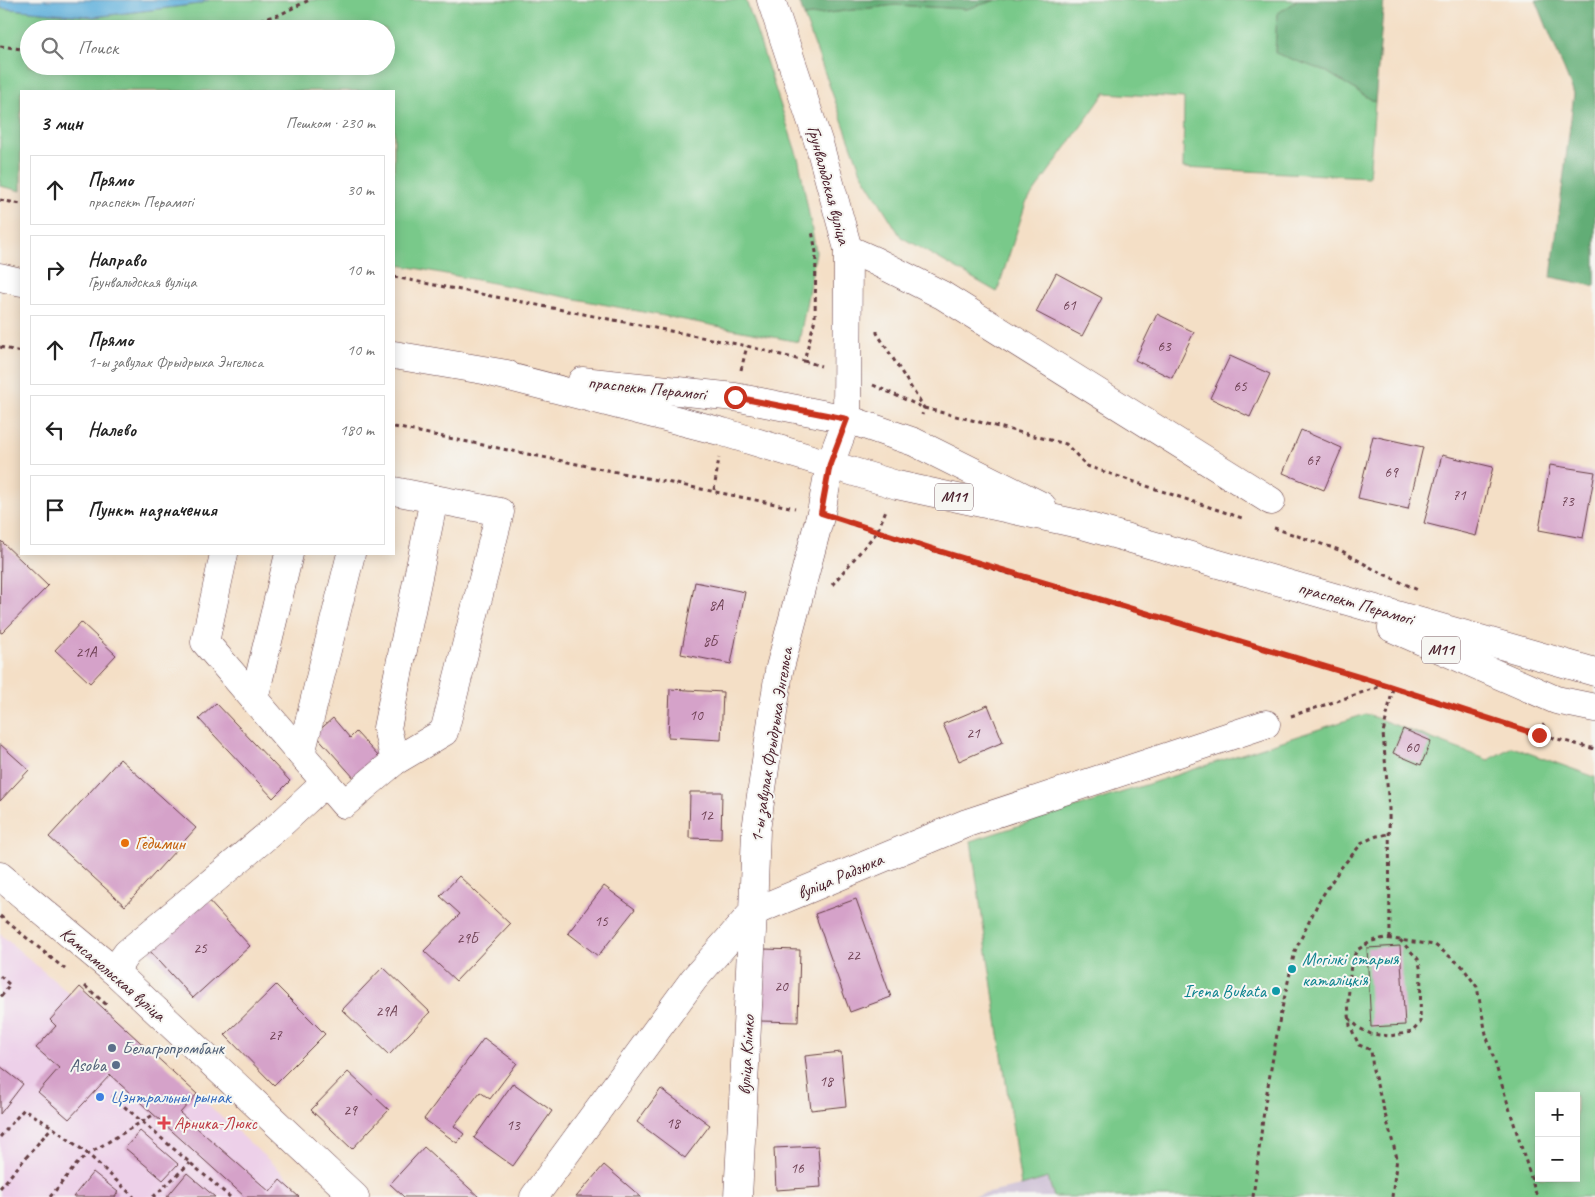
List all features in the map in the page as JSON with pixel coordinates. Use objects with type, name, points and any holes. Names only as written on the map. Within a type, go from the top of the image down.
[{"type":"main road","name":"Грунвальдская вуліца","points":[[771,0],[820,147],[848,249],[847,419],[830,464]]},
{"type":"main road","points":[[848,249],[942,296],[1269,513]]},
{"type":"main road","points":[[0,278],[20,282]]},
{"type":"main road","name":"праспект Перамогі","points":[[395,355],[490,372],[735,397],[847,419],[914,442],[1079,524]]},
{"type":"main road","name":"праспект Перамогі","points":[[490,372],[723,432],[897,485],[1079,524],[1595,672]]},
{"type":"main road","name":"1-ы завулак Фрыдрыха Энгельса","points":[[753,912],[756,830],[779,671],[821,513],[830,464]]},
{"type":"main road","points":[[224,555],[205,642],[344,804],[395,761],[444,732],[500,512],[395,491]]},
{"type":"main road","points":[[395,761],[387,728],[434,499]]},
{"type":"main road","points":[[254,699],[289,555]]},
{"type":"main road","points":[[301,754],[351,555]]},
{"type":"main road","name":"праспект Перамогі","points":[[1290,584],[1556,700],[1595,708]]},
{"type":"main road","name":"вуліца Радзюка","points":[[534,1197],[694,979],[753,912],[967,823],[1266,724]]},
{"type":"main road","points":[[114,971],[126,953],[281,824],[325,783]]},
{"type":"main road","name":"Камсамольская вуліца","points":[[0,876],[114,971],[355,1197]]},
{"type":"main road","name":"вуліца Клімко","points":[[738,1197],[753,912]]},
{"type":"path","points":[[258,20],[279,15],[309,0]]},
{"type":"path","points":[[0,46],[20,49]]},
{"type":"path","points":[[0,200],[20,204]]},
{"type":"path","points":[[804,361],[815,319],[816,252],[811,224]]},
{"type":"path","points":[[395,277],[747,346],[847,373],[924,408],[1066,444],[1087,466],[1248,519]]},
{"type":"path","points":[[0,347],[20,352]]},
{"type":"path","points":[[395,427],[821,513],[939,551],[1386,685],[1539,735],[1595,749]]},
{"type":"path","points":[[1269,513],[1375,570],[1424,593]]},
{"type":"path","points":[[1266,724],[1386,685]]},
{"type":"path","points":[[1390,939],[1389,809],[1383,732],[1393,688]]},
{"type":"path","points":[[1253,1197],[1265,1104],[1280,1017],[1295,951],[1319,902],[1340,869],[1363,842],[1377,836],[1389,834]]},
{"type":"path","points":[[1392,1197],[1397,1158],[1373,1070],[1371,1050],[1359,1045],[1350,1026],[1349,1018],[1351,962],[1357,950],[1372,941],[1390,939],[1435,945],[1462,966],[1477,987],[1486,1034],[1537,1197]]},
{"type":"path","points":[[1349,1018],[1359,1028],[1371,1034],[1390,1036],[1412,1032],[1420,1023],[1421,971],[1418,959],[1400,940]]},
{"type":"path","points":[[0,976],[10,985],[0,998]]},
{"type":"path","points":[[112,1096],[230,1197]]},
{"type":"path","points":[[0,1137],[24,1109],[88,1154],[134,1197]]},
{"type":"path","points":[[50,1197],[77,1164],[88,1154],[154,1115]]},
{"type":"path","points":[[0,1188],[52,1127]]},
{"type":"path","points":[[153,1197],[190,1163]]},
{"type":"path","points":[[124,1197],[128,1192]]},
{"type":"shaded area","name":"Цэнтральны рынак","points":[[0,934],[72,996],[80,987],[309,1197],[0,1197]]},
{"type":"shaded area","points":[[1048,1178],[1054,1197],[969,1197],[1021,1186]]},
{"type":"green space","points":[[209,0],[746,0],[799,161],[816,252],[799,342],[395,264],[395,90],[20,90],[20,191],[0,186],[0,8],[94,17],[199,4]]},
{"type":"green space","points":[[799,0],[996,0],[967,9],[895,5],[804,16]]},
{"type":"green space","points":[[996,0],[1297,0],[1277,14],[1275,52],[1327,72],[1375,102],[1369,177],[1183,168],[1184,98],[1105,93],[1026,203],[997,292],[901,237],[861,172],[804,16],[895,5],[967,9]]},
{"type":"green space","points":[[1297,0],[1384,0],[1375,102],[1327,72],[1275,53],[1277,14]]},
{"type":"green space","points":[[1536,0],[1595,0],[1595,286],[1551,277],[1574,94]]},
{"type":"green space","name":"Могілкі старыя каталіцкія","points":[[1366,714],[1488,760],[1512,747],[1595,777],[1595,1197],[1054,1197],[1048,1178],[1021,1186],[971,841]]},
{"type":"water","points":[[0,0],[209,0],[199,4],[94,17],[0,8]]},
{"type":"building","points":[[1056,273],[1102,298],[1082,336],[1036,312]]},
{"type":"building","points":[[1157,314],[1194,332],[1172,378],[1135,360]]},
{"type":"building","points":[[1230,356],[1270,374],[1250,417],[1210,398]]},
{"type":"building","points":[[1301,430],[1342,448],[1324,490],[1283,473]]},
{"type":"building","points":[[1373,436],[1423,447],[1408,509],[1358,498]]},
{"type":"building","points":[[1442,455],[1493,467],[1476,536],[1424,523]]},
{"type":"building","points":[[1550,465],[1595,472],[1583,538],[1539,530]]},
{"type":"building","points":[[1,541],[48,586],[2,633],[0,632]]},
{"type":"building","points":[[695,582],[745,592],[731,664],[681,654]]},
{"type":"building","points":[[81,622],[116,655],[90,683],[55,650]]},
{"type":"building","points":[[670,689],[723,692],[721,740],[668,737]]},
{"type":"building","points":[[216,703],[290,781],[273,798],[199,719]]},
{"type":"building","points":[[988,705],[1003,742],[959,761],[943,724]]},
{"type":"building","points":[[333,718],[350,738],[356,732],[379,757],[355,779],[315,734]]},
{"type":"building","points":[[1403,729],[1431,741],[1421,765],[1393,753]]},
{"type":"building","points":[[0,744],[29,770],[0,801]]},
{"type":"building","points":[[120,759],[196,828],[125,906],[49,837]]},
{"type":"building","points":[[690,792],[722,792],[721,839],[689,838]]},
{"type":"building","points":[[459,876],[510,924],[456,981],[424,951],[460,914],[440,896]]},
{"type":"building","points":[[604,886],[635,909],[598,956],[568,933]]},
{"type":"building","points":[[206,898],[250,946],[193,998],[149,950]]},
{"type":"building","points":[[856,899],[891,997],[850,1012],[815,914]]},
{"type":"building","points":[[1400,946],[1405,1025],[1371,1027],[1367,948]]},
{"type":"building","points":[[764,949],[800,950],[798,1022],[761,1021]]},
{"type":"building","points":[[383,967],[430,1012],[389,1055],[342,1010]]},
{"type":"building","points":[[276,985],[325,1034],[274,1085],[225,1035]]},
{"type":"building","points":[[80,987],[197,1094],[180,1113],[270,1192],[280,1180],[299,1197],[245,1197],[110,1075],[69,1119],[38,1092],[59,1068],[36,1048],[56,1026],[50,1020]]},
{"type":"building","points":[[484,1038],[517,1063],[490,1099],[480,1092],[454,1126],[464,1134],[457,1143],[424,1119]]},
{"type":"building","points":[[841,1052],[846,1106],[811,1110],[805,1056]]},
{"type":"building","points":[[0,1066],[23,1084],[0,1114]]},
{"type":"building","points":[[348,1072],[389,1110],[352,1149],[311,1110]]},
{"type":"building","points":[[513,1083],[552,1111],[513,1166],[474,1138]]},
{"type":"building","points":[[661,1089],[710,1125],[685,1158],[637,1122]]},
{"type":"building","points":[[140,1131],[178,1164],[163,1180],[125,1148]]},
{"type":"building","points":[[818,1146],[821,1187],[776,1190],[774,1148]]},
{"type":"building","points":[[424,1147],[479,1197],[404,1197],[390,1184]]},
{"type":"building","points":[[604,1165],[641,1197],[576,1197]]},
{"type":"building","points":[[93,1172],[118,1192],[115,1197],[73,1197]]},
{"type":"building","points":[[187,1173],[215,1197],[167,1197]]},
{"type":"place","name":"Гедимин","points":[[125,843]]},
{"type":"place","name":"Могілкі старыя каталіцкія","points":[[1292,969]]},
{"type":"place","name":"Irena Bukata","points":[[1276,991]]},
{"type":"place","name":"Белагропромбанк","points":[[112,1048]]},
{"type":"place","name":"Asoba","points":[[116,1065]]},
{"type":"place","name":"Цэнтральны рынак","points":[[100,1097]]},
{"type":"place","name":"Арника-Люкс","points":[[164,1123]]},
{"type":"route","points":[[735,397],[847,419],[830,464],[821,513],[939,551],[1386,685],[1539,735]]}]
